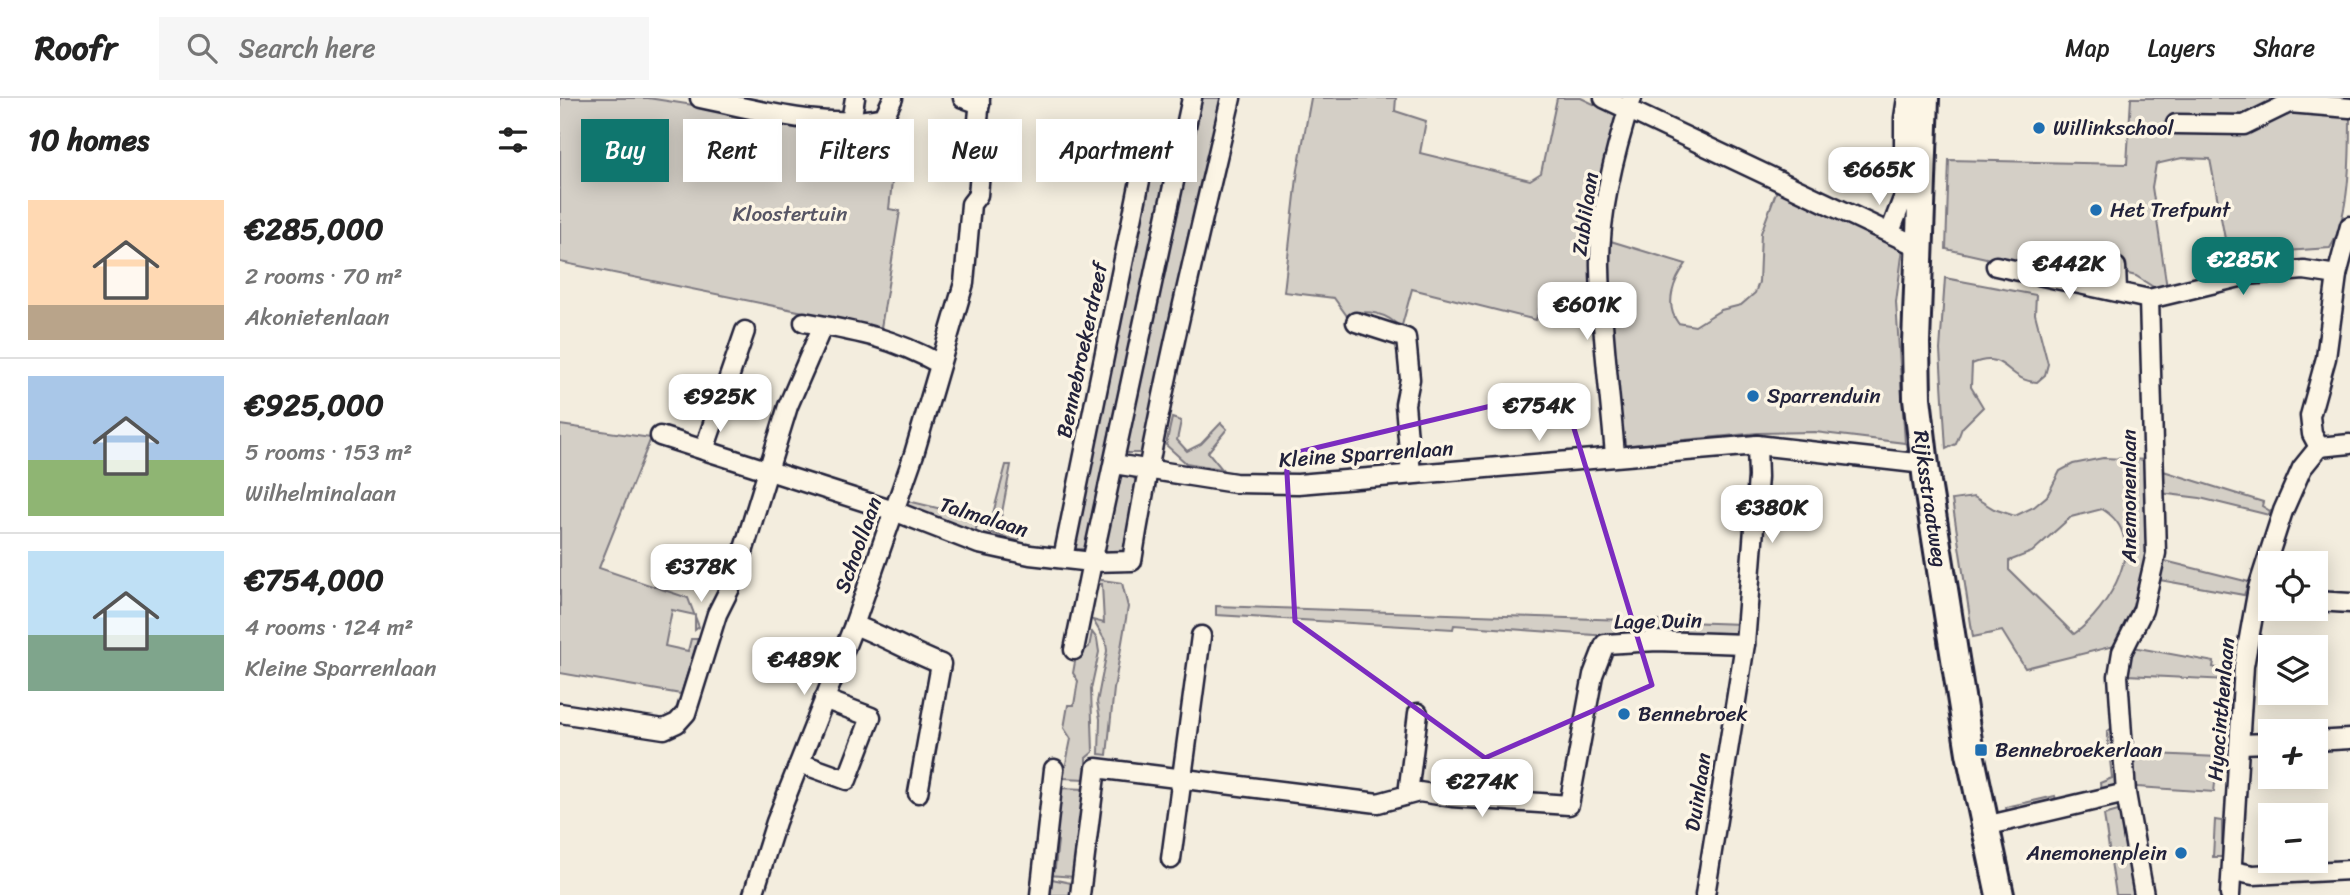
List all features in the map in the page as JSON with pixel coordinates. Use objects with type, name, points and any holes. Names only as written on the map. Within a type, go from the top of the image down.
[{"type":"main road","name":"Rijksstraatweg","points":[[1925,98],[1916,343],[1917,398],[1924,464],[1969,753],[2000,895]]},
{"type":"street","points":[[700,98],[816,119]]},
{"type":"street","points":[[851,119],[855,98]]},
{"type":"street","points":[[868,119],[884,117],[893,98]]},
{"type":"street","points":[[1186,119],[1192,98]]},
{"type":"street","points":[[1063,558],[1092,562],[1132,561],[1147,469],[1231,98]]},
{"type":"street","points":[[1604,98],[1630,103],[1921,248]]},
{"type":"street","points":[[1890,232],[1904,196],[1904,118],[1907,98]]},
{"type":"street","name":"Schoollaan","points":[[753,895],[773,832],[854,625],[952,333],[964,283],[971,204],[978,195],[981,162],[975,155],[974,100]]},
{"type":"street","name":"Zublilaan","points":[[1615,455],[1600,266],[1602,228],[1630,103]]},
{"type":"street","points":[[2176,124],[2244,125],[2289,103],[2350,108]]},
{"type":"street","name":"Bennebroekerdreef","points":[[1063,558],[1140,182]]},
{"type":"street","points":[[1074,650],[1171,182]]},
{"type":"street","points":[[2350,226],[2337,275],[2326,358],[2310,416],[2312,434],[2319,447],[2350,444]]},
{"type":"street","points":[[1996,267],[2149,299],[2248,275],[2304,270],[2337,275]]},
{"type":"street","points":[[2116,267],[2117,291]]},
{"type":"street","name":"Anemonenlaan","points":[[2144,895],[2126,793],[2118,676],[2122,652],[2143,610],[2156,552],[2149,299]]},
{"type":"street","points":[[804,322],[867,333],[902,344],[940,364]]},
{"type":"street","points":[[1356,323],[1406,338],[1410,379],[1405,404],[1411,474]]},
{"type":"street","points":[[704,450],[745,331]]},
{"type":"street","points":[[560,713],[664,729],[677,723],[686,713],[717,614],[735,578],[788,407],[820,332]]},
{"type":"street","name":"Talmalaan","points":[[660,436],[894,512],[979,544],[1063,558]]},
{"type":"street","name":"Kleine Sparrenlaan","points":[[1147,469],[1235,483],[1298,484],[1757,445],[1924,464]]},
{"type":"street","name":"Duinlaan","points":[[1705,895],[1745,644],[1758,477],[1757,445]]},
{"type":"street","name":"Hyacinthenlaan","points":[[2273,551],[2283,511],[2302,468],[2319,447]]},
{"type":"street","points":[[1114,464],[1147,469]]},
{"type":"street","points":[[2328,602],[2350,603]]},
{"type":"street","name":"Hyacinthenlaan","points":[[2230,895],[2244,666],[2258,612]]},
{"type":"street","points":[[854,625],[890,638],[903,649],[941,664],[918,793]]},
{"type":"street","points":[[1171,859],[1200,636]]},
{"type":"street","name":"Lage Duin","points":[[1080,895],[1096,768],[1378,803],[1419,792],[1464,799],[1569,805],[1594,675],[1605,644],[1657,641],[1745,644]]},
{"type":"street","points":[[800,763],[847,780],[871,717],[824,699]]},
{"type":"street","points":[[1408,794],[1418,713]]},
{"type":"street","points":[[2328,740],[2350,739]]},
{"type":"street","points":[[2240,744],[2258,743]]},
{"type":"street","points":[[1040,895],[1054,769]]},
{"type":"street","points":[[1998,823],[2126,793]]},
{"type":"street","points":[[2233,871],[2253,875],[2350,870]]},
{"type":"highlighted area","points":[[1562,389],[1652,685],[1485,758],[1295,621],[1286,455]]},
{"type":"green space","name":"Kloostertuin","points":[[560,98],[648,98],[796,121],[796,182],[892,182],[889,209],[900,211],[881,328],[560,262]]},
{"type":"green space","points":[[1199,98],[1223,98],[1206,160],[1143,453],[1126,453],[1124,447],[1181,182],[1197,182],[1197,119],[1194,119]]},
{"type":"green space","points":[[1311,98],[1396,98],[1395,111],[1426,121],[1420,153],[1530,180],[1541,173],[1557,98],[1581,98],[1617,115],[1604,166],[1597,302],[1540,304],[1536,320],[1412,289],[1401,329],[1390,319],[1369,312],[1347,316],[1334,298],[1284,292],[1298,169]]},
{"type":"green space","points":[[2131,98],[2284,98],[2275,100],[2250,116],[2171,131],[2287,113],[2350,115],[2345,203],[2337,235],[2330,248],[2228,255],[2210,159],[2182,158],[2156,164],[2152,187],[2167,288],[2158,290],[2136,276],[2059,256],[2057,274],[1946,249],[1949,160],[2127,164]]},
{"type":"green space","points":[[1147,182],[1165,182],[1109,435],[1090,542],[1088,549],[1077,549],[1072,544]]},
{"type":"green space","points":[[1778,187],[1903,248],[1896,302],[1905,443],[1815,432],[1758,433],[1620,446],[1604,239],[1686,264],[1672,292],[1672,308],[1678,323],[1695,326],[1721,310],[1741,305],[1755,293],[1759,282],[1761,233]]},
{"type":"green space","points":[[1945,278],[2036,295],[2035,314],[2048,364],[2045,375],[2037,382],[2019,377],[1993,360],[1972,364],[1971,387],[1983,407],[1962,428],[1956,444],[1946,449],[1940,350]]},
{"type":"green space","points":[[1172,418],[1181,421],[1177,440],[1187,451],[1201,444],[1221,423],[1227,429],[1208,452],[1222,469],[1186,463],[1166,445]]},
{"type":"green space","points":[[560,425],[651,438],[599,568],[688,598],[694,615],[672,610],[665,646],[688,651],[691,639],[698,639],[681,694],[560,673]]},
{"type":"green space","points":[[2103,458],[2149,460],[2149,567],[2122,644],[2025,668],[2002,631],[1973,637],[1952,500],[1974,497],[1994,509],[2015,516],[2034,507],[2047,496],[2060,471],[2073,464]],"holes":[[[2102,509],[2117,522],[2124,538],[2125,555],[2120,574],[2100,609],[2074,634],[2009,570],[2009,561],[2032,552],[2071,517]]]},
{"type":"green space","points":[[1006,465],[1011,465],[1000,523],[1021,537],[1018,541],[988,532]]},
{"type":"green space","points":[[2157,469],[2263,502],[2262,506],[2270,511],[2269,515],[2200,498],[2160,493]]},
{"type":"green space","points":[[1123,475],[1133,477],[1139,484],[1127,547],[1119,554],[1107,553],[1103,545],[1116,484]]},
{"type":"green space","points":[[908,501],[979,518],[975,533],[906,506]]},
{"type":"green space","points":[[2161,560],[2249,582],[2244,595],[2154,579]]},
{"type":"green space","points":[[1095,579],[1122,583],[1128,607],[1114,689],[1107,755],[1099,754],[1100,719],[1097,702],[1107,651],[1106,642],[1093,620],[1104,623],[1102,584],[1093,584]]},
{"type":"green space","points":[[1216,606],[1742,624],[1741,637],[1609,636],[1454,625],[1453,629],[1216,615]]},
{"type":"green space","points":[[1092,632],[1097,639],[1099,652],[1091,689],[1093,752],[1086,758],[1086,779],[1063,778],[1071,739],[1064,728],[1068,705],[1074,705],[1078,681],[1073,673],[1076,656],[1089,647]]},
{"type":"green space","points":[[2133,647],[2214,662],[2213,667],[2229,672],[2228,680],[2127,675]]},
{"type":"green space","points":[[2114,726],[2119,788],[2101,792],[2100,783],[2112,778],[2107,732]]},
{"type":"green space","points":[[2133,753],[2218,757],[2214,792],[2137,787],[2132,778]]},
{"type":"green space","points":[[1059,788],[1087,789],[1075,877],[1048,875],[1048,868],[1055,868],[1058,841],[1052,836]]},
{"type":"green space","points":[[2055,796],[2057,805],[2008,817],[2006,807]]},
{"type":"green space","points":[[2125,809],[2141,895],[2116,895],[2104,815]]},
{"type":"green space","points":[[2215,820],[2222,821],[2222,857],[2213,857]]},
{"type":"green space","points":[[1052,879],[1071,883],[1070,895],[1049,895]]},
{"type":"place","name":"Willinkschool","points":[[2039,128]]},
{"type":"place","name":"Het Trefpunt","points":[[2096,210]]},
{"type":"place","name":"Sparrenduin","points":[[1753,396]]},
{"type":"place","name":"Bennebroek","points":[[1624,714]]},
{"type":"place","name":"Bennebroekerlaan","points":[[1981,750]]},
{"type":"place","name":"Anemonenplein","points":[[2181,853]]}]
